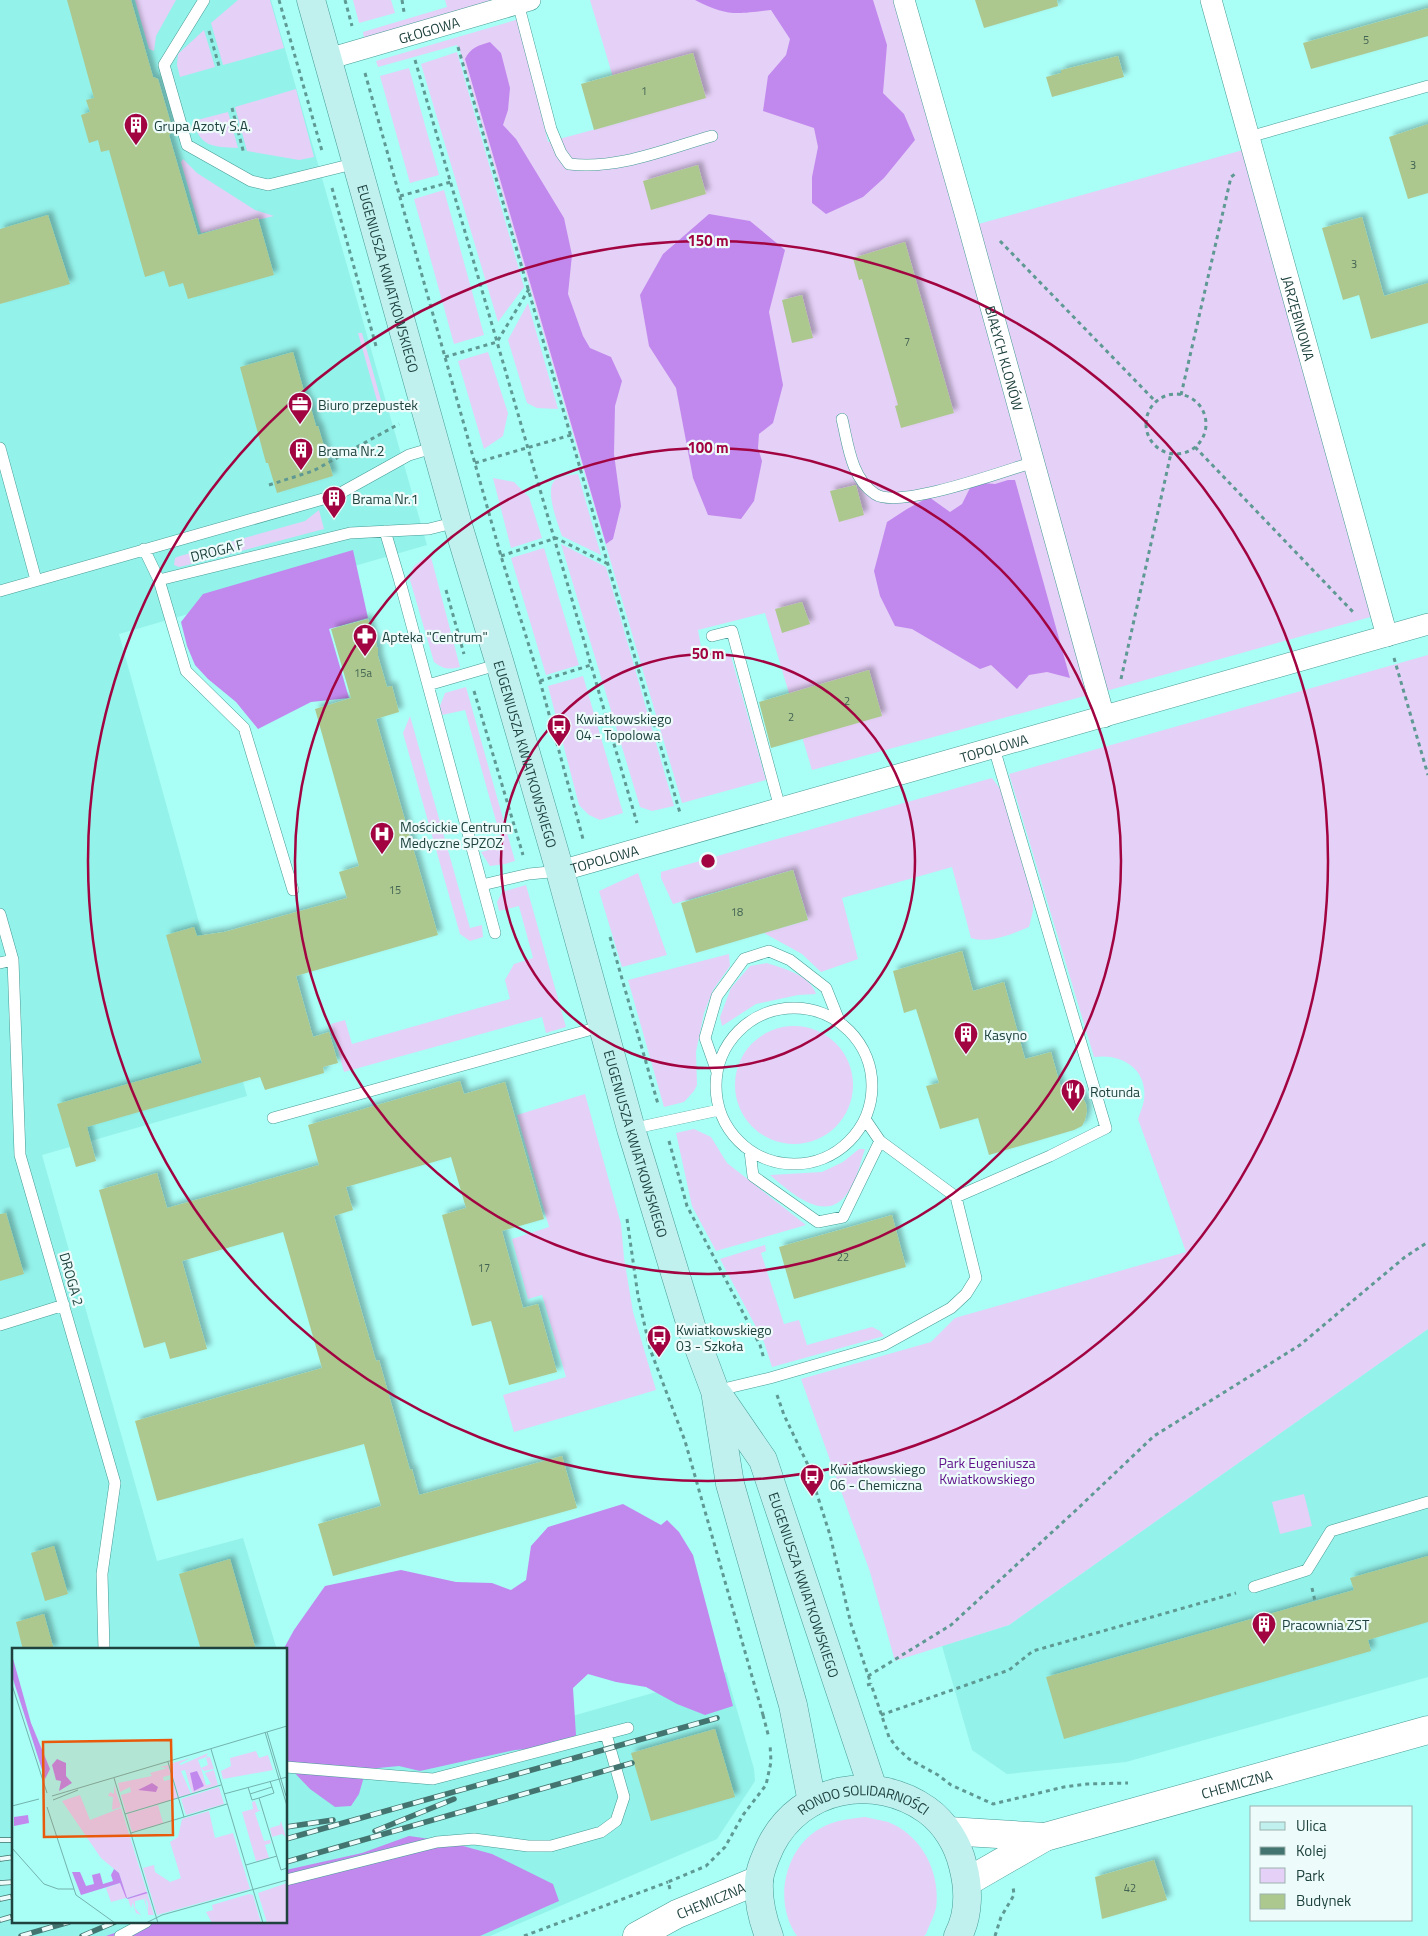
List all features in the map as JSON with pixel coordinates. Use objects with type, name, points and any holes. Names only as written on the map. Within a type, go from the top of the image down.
[{"type":"main road","name":"EUGENIUSZA KWIATKOWSKIEGO","points":[[311,0],[458,522],[560,871],[631,1129],[693,1332],[715,1391],[730,1484],[793,1705],[812,1802]]},
{"type":"main road","name":"EUGENIUSZA KWIATKOWSKIEGO","points":[[715,1391],[763,1460],[873,1789]]},
{"type":"main road","name":"RONDO SOLIDARNOŚCI","points":[[769,1936],[760,1913],[759,1880],[765,1856],[776,1835],[792,1816],[812,1802],[831,1793],[845,1790],[873,1789],[894,1793],[915,1802],[933,1815],[948,1831],[961,1855],[967,1882],[967,1907],[958,1936]]},
{"type":"street","name":"BIAŁYCH KLONÓW","points":[[904,0],[1104,717]]},
{"type":"street","name":"JARZĘBINOWA","points":[[1210,0],[1387,636]]},
{"type":"street","name":"GŁOGOWA","points":[[328,59],[524,2]]},
{"type":"street","name":"TOPOLOWA","points":[[560,871],[1428,624]]},
{"type":"street","name":"CHEMICZNA","points":[[967,1882],[1045,1837],[1428,1730]]},
{"type":"street","name":"CHEMICZNA","points":[[948,1831],[1045,1837]]},
{"type":"street","name":"CHEMICZNA","points":[[637,1936],[677,1914],[759,1880]]},
{"type":"lane","points":[[203,1],[164,65],[187,145],[251,181],[268,186],[357,163]]},
{"type":"lane","points":[[524,2],[551,129],[561,153],[569,164],[588,166],[609,165],[712,136]]},
{"type":"lane","points":[[1249,137],[1428,86]]},
{"type":"lane","points":[[842,418],[854,467],[861,480],[875,494],[887,499],[904,498],[956,486],[1034,462]]},
{"type":"lane","name":"DROGA F","points":[[0,590],[336,495],[408,455],[438,447]]},
{"type":"lane","points":[[0,448],[36,580]]},
{"type":"lane","name":"DROGA F","points":[[159,580],[350,533],[429,529],[458,522]]},
{"type":"lane","points":[[385,531],[400,578],[495,934]]},
{"type":"lane","points":[[144,549],[159,580],[186,671],[244,728],[293,890]]},
{"type":"lane","points":[[712,636],[732,631],[780,808]]},
{"type":"lane","points":[[428,685],[500,664]]},
{"type":"lane","points":[[956,1197],[1050,1156],[1106,1128],[994,748]]},
{"type":"lane","points":[[482,885],[528,874],[560,871]]},
{"type":"lane","name":"DROGA 2","points":[[0,914],[13,960],[20,1155],[115,1482],[102,1574],[104,1648]]},
{"type":"lane","points":[[717,1072],[705,1038],[717,996],[744,959],[768,951],[790,960],[826,988],[840,1023]]},
{"type":"lane","points":[[0,963],[13,960]]},
{"type":"lane","points":[[798,1007],[817,1011],[840,1023],[854,1035],[863,1050],[870,1068],[872,1087],[865,1119],[848,1142],[832,1154],[814,1162],[790,1164],[766,1159],[750,1151],[727,1127],[719,1110],[716,1096],[717,1072],[726,1046],[735,1033],[762,1014],[779,1009],[798,1007]]},
{"type":"lane","points":[[273,1118],[603,1026]]},
{"type":"lane","points":[[631,1129],[719,1110]]},
{"type":"lane","points":[[715,1391],[770,1378],[884,1345],[951,1308],[966,1294],[976,1278],[956,1197],[880,1141],[865,1119]]},
{"type":"lane","points":[[750,1151],[753,1176],[818,1222],[843,1217],[880,1141]]},
{"type":"lane","points":[[0,1325],[64,1304]]},
{"type":"lane","points":[[1254,1587],[1308,1570],[1331,1531],[1428,1502]]},
{"type":"lane","points":[[288,1768],[433,1779],[628,1728]]},
{"type":"lane","points":[[288,1879],[437,1842],[474,1839],[528,1846],[551,1846],[600,1832],[616,1821],[624,1797],[606,1734]]},
{"type":"lane","points":[[120,1936],[142,1924]]},
{"type":"path","points":[[345,0],[500,556],[540,681],[584,843]]},
{"type":"path","points":[[402,0],[405,16]]},
{"type":"path","points":[[203,1],[218,66]]},
{"type":"path","points":[[458,48],[681,814]]},
{"type":"path","points":[[415,60],[556,538],[638,827]]},
{"type":"path","points":[[232,108],[251,181]]},
{"type":"path","points":[[1181,394],[1231,177],[1255,159]]},
{"type":"path","points":[[400,196],[450,182]]},
{"type":"path","points":[[997,238],[1156,402]]},
{"type":"path","points":[[445,357],[497,342],[529,289]]},
{"type":"path","points":[[1181,394],[1198,404],[1203,412],[1205,431],[1195,447],[1186,452],[1171,453],[1159,448],[1152,441],[1147,432],[1146,422],[1148,412],[1156,402],[1162,397],[1181,394]]},
{"type":"path","points":[[269,485],[313,472],[399,424]]},
{"type":"path","points":[[475,463],[571,435]]},
{"type":"path","points":[[1195,447],[1357,615]]},
{"type":"path","points":[[1120,683],[1171,453]]},
{"type":"path","points":[[500,556],[556,538],[608,564]]},
{"type":"path","points":[[1387,636],[1428,775]]},
{"type":"path","points":[[540,681],[591,665]]},
{"type":"path","points":[[609,936],[687,1206],[760,1345],[784,1415],[807,1463],[830,1535],[850,1624],[889,1737],[909,1759],[938,1775],[951,1785],[993,1804],[1064,1787],[1087,1784]]},
{"type":"path","points":[[524,1936],[706,1866],[725,1848],[743,1815],[766,1785],[771,1762],[770,1744],[763,1714],[685,1441],[650,1349],[638,1296],[628,1221]]},
{"type":"path","points":[[868,1676],[951,1624],[1154,1436],[1300,1345],[1405,1256],[1428,1242]]},
{"type":"path","points":[[881,1715],[1009,1670],[1033,1651],[1254,1587]]},
{"type":"path","points":[[863,1686],[871,1684]]},
{"type":"path","points":[[763,1714],[770,1712]]},
{"type":"path","points":[[668,1882],[672,1896]]},
{"type":"path","points":[[995,1936],[1001,1917],[1014,1895],[1013,1885]]},
{"type":"shaded area","name":"Grupa Azoty S.A.","points":[[0,0],[271,0],[427,545],[119,634],[247,1096],[42,1155],[157,1561],[243,1538],[276,1648],[12,1648],[12,1924],[288,1924],[288,1682],[443,1753],[726,1672],[754,1769],[755,1781],[717,1839],[490,1936],[0,1936]]},
{"type":"shaded area","points":[[695,0],[873,0],[887,45],[883,93],[904,114],[915,140],[884,178],[863,197],[826,214],[812,203],[812,177],[818,147],[814,128],[763,111],[768,76],[786,55],[790,39],[771,10],[749,13],[724,12]]},
{"type":"shaded area","points":[[490,42],[501,53],[510,88],[508,110],[503,125],[516,139],[564,218],[572,255],[568,294],[583,336],[590,348],[611,357],[622,381],[615,406],[614,454],[621,506],[613,539],[606,544],[465,59],[469,52],[482,44]]},
{"type":"shaded area","points":[[709,214],[750,221],[785,250],[769,312],[783,385],[773,423],[759,434],[758,448],[762,461],[754,501],[741,519],[708,515],[693,478],[676,388],[649,346],[640,295],[663,254]]},
{"type":"shaded area","points":[[1015,480],[1070,678],[1047,672],[1029,675],[1017,689],[991,665],[980,669],[912,629],[895,626],[880,596],[874,571],[887,522],[929,497],[950,512],[962,504],[973,482],[995,484]]},
{"type":"shaded area","points":[[353,550],[368,618],[329,629],[349,698],[311,702],[258,729],[236,702],[208,679],[195,665],[187,646],[181,622],[203,594]]},
{"type":"shaded area","points":[[1428,1329],[1428,1677],[1126,1762],[1007,1774],[972,1750],[942,1646],[1009,1625]]},
{"type":"shaded area","points":[[623,1504],[661,1525],[667,1520],[679,1532],[693,1555],[733,1706],[705,1715],[677,1704],[646,1687],[616,1682],[588,1674],[573,1688],[576,1735],[568,1746],[515,1750],[420,1771],[399,1766],[378,1768],[365,1773],[359,1794],[351,1806],[335,1807],[310,1789],[288,1766],[288,1648],[284,1648],[294,1630],[325,1586],[401,1570],[456,1582],[492,1583],[511,1590],[526,1580],[531,1546],[548,1527]]},
{"type":"shaded area","points":[[409,1836],[445,1841],[492,1854],[553,1884],[559,1901],[480,1936],[106,1936],[140,1924],[288,1924],[288,1870],[362,1853]]},
{"type":"green space","points":[[135,0],[176,0],[156,36],[154,51],[149,49]]},
{"type":"green space","points":[[238,0],[270,0],[284,48],[223,65],[211,23]]},
{"type":"green space","points":[[353,0],[391,0],[395,13],[359,23]]},
{"type":"green space","points":[[445,0],[495,0],[364,38],[363,32],[447,7]]},
{"type":"green space","points":[[590,0],[895,0],[1092,694],[812,770],[765,613],[698,630],[703,658],[730,653],[766,780],[682,803],[460,51],[457,45],[378,67],[376,61],[519,19],[548,142],[626,121]]},
{"type":"green space","points":[[204,30],[215,67],[180,77],[177,65],[178,54]]},
{"type":"green space","points":[[457,52],[524,287],[498,322],[421,64]]},
{"type":"green space","points":[[409,68],[439,175],[410,183],[380,76]]},
{"type":"green space","points":[[296,89],[314,157],[299,160],[247,151],[235,107]]},
{"type":"green space","points":[[228,112],[238,148],[215,146],[204,141],[199,136],[193,121]]},
{"type":"green space","points":[[1243,150],[1374,616],[1106,691],[975,225]]},
{"type":"green space","points":[[183,159],[197,173],[255,210],[274,216],[201,233],[181,162]]},
{"type":"green space","points":[[444,190],[484,335],[454,344],[414,199]]},
{"type":"green space","points":[[528,303],[558,409],[537,408],[527,403],[508,340]]},
{"type":"green space","points":[[358,333],[362,333],[383,407],[379,408]]},
{"type":"green space","points":[[488,352],[508,413],[503,436],[484,449],[458,361]]},
{"type":"green space","points":[[578,474],[601,555],[562,536],[555,515],[551,499],[552,484],[560,477]]},
{"type":"green space","points":[[493,478],[514,482],[529,497],[542,538],[511,548]]},
{"type":"green space","points":[[319,510],[324,529],[188,565],[179,567],[174,565],[175,558],[180,556],[305,521]]},
{"type":"green space","points":[[561,544],[606,567],[674,806],[652,811],[640,807]]},
{"type":"green space","points":[[544,548],[579,665],[546,675],[511,558]]},
{"type":"green space","points":[[427,556],[431,557],[460,667],[446,668],[434,662],[410,580],[413,567]]},
{"type":"green space","name":"Park Eugeniusza Kwiatkowskiego","points":[[1428,655],[1428,1329],[1009,1625],[895,1661],[870,1572],[801,1379],[931,1342],[955,1318],[1186,1252],[1138,1119],[1144,1100],[1142,1080],[1131,1065],[1123,1061],[1104,1056],[1094,1057],[1009,774]]},
{"type":"green space","points":[[583,676],[623,813],[600,820],[589,815],[579,805],[548,686]]},
{"type":"green space","points":[[466,687],[515,861],[505,864],[490,866],[481,852],[503,846],[465,710],[442,715],[440,706],[445,693]]},
{"type":"green space","points":[[410,716],[470,928],[482,925],[483,937],[470,941],[460,934],[403,733]]},
{"type":"green space","points":[[992,778],[1001,790],[1033,901],[1033,911],[1029,927],[1008,935],[985,940],[971,938],[952,867],[842,898],[858,959],[821,972],[802,954],[764,933],[808,920],[793,870],[673,904],[661,878],[661,872]]},
{"type":"green space","points":[[638,873],[667,955],[622,967],[599,891]]},
{"type":"green space","points":[[526,885],[566,1027],[546,1033],[542,1017],[344,1072],[331,1024],[345,1020],[352,1044],[510,999],[505,980],[514,964],[533,958],[519,906],[499,911],[497,902],[502,892]]},
{"type":"green space","points":[[729,954],[730,966],[713,990],[704,1013],[696,1052],[697,1085],[684,1102],[664,1107],[628,980]]},
{"type":"green space","points":[[767,963],[803,977],[813,987],[816,994],[798,995],[756,1004],[722,1026],[720,1017],[731,988],[750,966]]},
{"type":"green space","points":[[794,1026],[817,1030],[836,1043],[849,1062],[853,1085],[849,1108],[836,1127],[817,1140],[794,1144],[771,1140],[752,1127],[739,1108],[735,1085],[739,1062],[752,1043],[771,1030]]},
{"type":"green space","points":[[585,1094],[621,1224],[624,1258],[633,1312],[656,1390],[514,1432],[503,1395],[566,1377],[542,1295],[528,1299],[512,1239],[549,1227],[517,1115]]},
{"type":"green space","points":[[694,1129],[711,1137],[727,1163],[806,1225],[716,1251],[692,1206],[676,1133]]},
{"type":"green space","points":[[859,1149],[865,1149],[852,1185],[846,1195],[837,1203],[828,1206],[817,1206],[807,1202],[770,1175],[822,1172],[843,1162]]},
{"type":"green space","points":[[765,1245],[766,1251],[761,1253],[784,1324],[799,1320],[807,1345],[872,1327],[880,1331],[884,1336],[772,1367],[764,1342],[720,1259]]},
{"type":"green space","points":[[1304,1494],[1312,1526],[1280,1534],[1272,1502]]},
{"type":"green space","points":[[865,1817],[888,1822],[900,1828],[911,1836],[927,1857],[932,1869],[937,1895],[936,1908],[926,1934],[924,1936],[797,1936],[785,1908],[784,1893],[786,1877],[798,1849],[808,1837],[826,1825],[842,1820]]},
{"type":"building","name":"Grupa Azoty S.A.","points":[[67,0],[131,0],[153,77],[158,79],[173,131],[169,135],[198,235],[258,218],[274,275],[188,299],[183,283],[169,287],[164,271],[145,277],[109,150],[101,152],[98,140],[89,143],[81,115],[90,112],[86,100],[94,98]]},
{"type":"building","points":[[975,0],[1057,0],[1058,6],[984,28]]},
{"type":"building","points":[[1428,8],[1428,36],[1311,69],[1303,43]]},
{"type":"building","points":[[693,53],[706,98],[594,130],[581,84]]},
{"type":"building","points":[[1118,56],[1124,77],[1052,97],[1046,77],[1061,73],[1061,70]]},
{"type":"building","points":[[1428,124],[1428,193],[1408,199],[1389,137]]},
{"type":"building","points":[[698,165],[706,194],[651,210],[643,181]]},
{"type":"building","points":[[48,215],[70,284],[0,304],[0,229]]},
{"type":"building","points":[[1362,217],[1384,296],[1428,283],[1428,323],[1371,339],[1359,295],[1343,300],[1322,228]]},
{"type":"building","points":[[905,242],[954,413],[901,428],[895,406],[898,405],[862,279],[859,280],[853,258]]},
{"type":"building","points":[[802,295],[813,338],[792,343],[782,300]]},
{"type":"building","points":[[293,352],[307,402],[309,401],[316,426],[318,426],[333,476],[277,493],[268,463],[266,463],[240,367]]},
{"type":"building","points":[[856,485],[864,515],[839,522],[830,491]]},
{"type":"building","points":[[802,602],[810,624],[782,633],[775,609]]},
{"type":"building","points":[[368,619],[373,638],[376,639],[378,656],[387,687],[392,686],[399,712],[376,719],[438,935],[296,976],[313,1037],[329,1032],[338,1063],[323,1067],[324,1073],[265,1090],[260,1077],[87,1127],[96,1161],[76,1167],[57,1104],[202,1063],[166,935],[194,927],[197,936],[224,932],[347,898],[339,872],[359,866],[315,709],[351,698],[331,629]]},
{"type":"building","points":[[869,670],[882,716],[771,748],[759,702]]},
{"type":"building","points":[[793,870],[808,920],[696,953],[681,903]]},
{"type":"building","name":"Kasyno","points":[[962,951],[973,991],[1004,982],[1025,1059],[1051,1052],[1061,1088],[1083,1098],[1086,1104],[1087,1111],[1082,1126],[989,1155],[978,1118],[940,1129],[926,1086],[939,1083],[916,1009],[904,1013],[893,971]]},
{"type":"building","points":[[460,1081],[464,1094],[505,1082],[544,1219],[502,1231],[523,1308],[538,1304],[557,1372],[509,1385],[491,1321],[472,1326],[442,1215],[466,1208],[451,1157],[346,1187],[353,1210],[334,1216],[376,1361],[379,1360],[410,1470],[412,1469],[419,1495],[562,1456],[577,1508],[333,1576],[318,1524],[381,1506],[364,1444],[157,1501],[135,1421],[322,1368],[283,1232],[182,1261],[207,1349],[170,1359],[165,1342],[144,1348],[99,1190],[157,1173],[167,1208],[319,1165],[308,1125]]},
{"type":"building","points":[[6,1213],[24,1274],[0,1281],[0,1214]]},
{"type":"building","points":[[892,1215],[906,1267],[794,1299],[779,1247]]},
{"type":"building","points":[[54,1546],[68,1594],[45,1601],[31,1553]]},
{"type":"building","name":"Pracownia ZST","points":[[1428,1556],[1428,1622],[1368,1640],[1371,1651],[1064,1739],[1046,1677],[1354,1590],[1350,1578]]},
{"type":"building","points":[[230,1559],[255,1648],[200,1648],[179,1574]]},
{"type":"building","points":[[44,1614],[53,1648],[22,1648],[16,1622]]},
{"type":"building","points":[[715,1729],[735,1797],[651,1821],[631,1753]]},
{"type":"building","points":[[1154,1860],[1167,1900],[1102,1919],[1095,1877]]},
{"type":"railway","points":[[288,1838],[717,1718]]},
{"type":"railway","points":[[288,1861],[632,1763]]},
{"type":"railway","points":[[375,1831],[454,1799]]},
{"type":"railway","points":[[288,1827],[333,1820]]},
{"type":"railway","points":[[0,1840],[12,1840]]},
{"type":"railway","points":[[0,1859],[12,1857]]},
{"type":"railway","points":[[0,1883],[12,1882]]},
{"type":"railway","points":[[0,1899],[12,1896]]},
{"type":"railway","points":[[0,1920],[12,1917]]},
{"type":"railway","points":[[21,1936],[62,1924]]},
{"type":"railway","points":[[82,1936],[110,1924]]},
{"type":"place","name":"Grupa Azoty S.A.","points":[[136,146]]},
{"type":"place","name":"Biuro przepustek","points":[[300,425]]},
{"type":"place","name":"Brama Nr.2","points":[[301,471]]},
{"type":"place","name":"Brama Nr.1","points":[[334,519]]},
{"type":"place","name":"Apteka \"Centrum\"","points":[[365,657]]},
{"type":"place","name":"Kwiatkowskiego 04 - Topolowa","points":[[559,747]]},
{"type":"place","name":"Mościckie Centrum Medyczne SPZOZ","points":[[382,855]]},
{"type":"place","name":"Kasyno","points":[[966,1055]]},
{"type":"place","name":"Rotunda","points":[[1073,1112]]},
{"type":"place","name":"Kwiatkowskiego 03 - Szkoła","points":[[659,1358]]},
{"type":"place","name":"Kwiatkowskiego 06 - Chemiczna","points":[[812,1497]]},
{"type":"place","name":"Pracownia ZST","points":[[1264,1645]]}]
